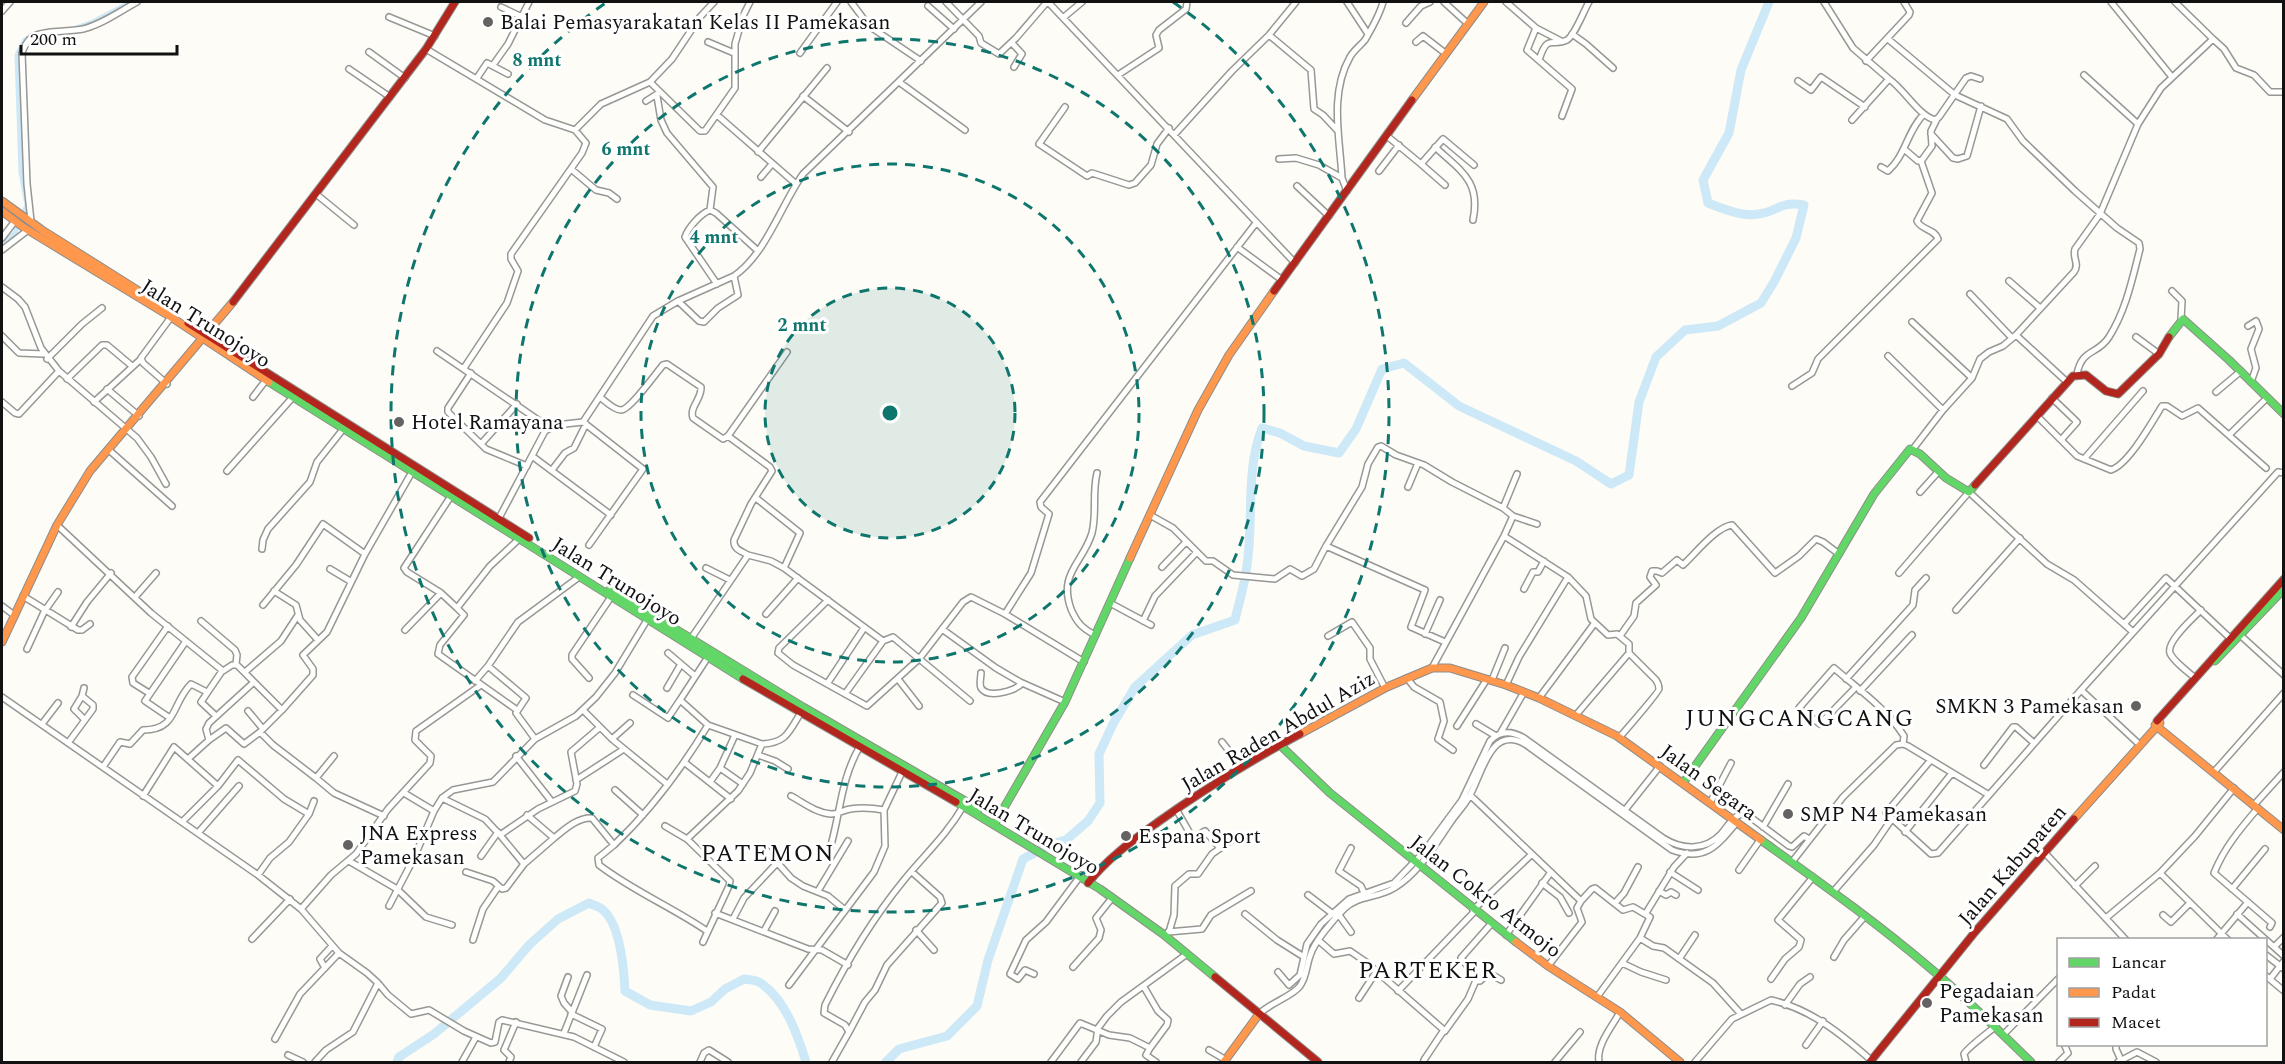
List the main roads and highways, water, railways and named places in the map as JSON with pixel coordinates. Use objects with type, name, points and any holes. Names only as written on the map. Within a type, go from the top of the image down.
[{"type":"main road","points":[[2,642],[57,525],[90,471],[205,338],[405,78],[435,36],[455,2]]},
{"type":"main road","points":[[997,820],[1065,702],[1182,441],[1207,392],[1235,346],[1484,2]]},
{"type":"main road","name":"Jalan Trunojoyo","points":[[2,201],[23,221]]},
{"type":"main road","name":"Jalan Trunojoyo","points":[[2,211],[23,221],[172,315],[266,380],[412,472],[497,521],[519,539],[647,620],[689,642],[708,657],[800,714],[861,745]]},
{"type":"main road","points":[[1683,783],[1801,618],[1874,494],[1907,451],[1913,449],[1938,472],[1969,492],[2067,382],[2077,374],[2088,375],[2111,394],[2120,393],[2159,354],[2181,319],[2186,320],[2241,371],[2283,414]]},
{"type":"main road","name":"Jalan Trunojoyo","points":[[205,338],[689,642],[861,745],[997,820],[1014,835],[1099,885],[1100,889],[1112,898],[1165,933],[1184,952],[1259,1014]]},
{"type":"main road","name":"Jalan Kabupaten","points":[[1871,1061],[1939,976],[2283,579]]},
{"type":"main road","name":"Jalan Kabupaten","points":[[2238,633],[2283,589]]},
{"type":"main road","name":"Jalan Kabupaten","points":[[2157,724],[2194,677],[2232,640]]},
{"type":"main road","name":"Jalan Segara","points":[[1432,668],[1450,668],[1506,685],[1576,715],[1619,738],[1865,916],[1996,1026],[2031,1062]]},
{"type":"main road","name":"Jalan Raden Abdul Aziz","points":[[1089,880],[1107,860],[1176,809],[1241,766],[1385,688],[1432,668]]},
{"type":"main road","points":[[2157,724],[2186,746],[2189,751],[2283,830]]},
{"type":"main road","name":"Jalan Cokro Atmojo","points":[[1280,745],[1330,793],[1491,924],[1548,966],[1620,1012],[1680,1062]]},
{"type":"main road","points":[[1225,1061],[1259,1014],[1318,1062]]},
{"type":"waterway","points":[[76,28],[93,22],[131,2]]},
{"type":"waterway","points":[[886,1062],[899,1049],[947,1036],[977,1006],[988,960],[1023,859],[1051,844],[1066,840],[1088,821],[1100,803],[1099,754],[1113,724],[1135,687],[1192,635],[1235,620],[1249,548],[1253,461],[1262,428],[1280,433],[1304,446],[1339,453],[1356,429],[1382,369],[1404,363],[1459,406],[1576,461],[1611,484],[1629,475],[1639,402],[1656,357],[1685,330],[1718,326],[1761,303],[1796,238],[1804,205],[1789,204],[1766,213],[1753,215],[1733,212],[1708,203],[1703,180],[1729,133],[1741,70],[1769,2]]},
{"type":"waterway","points":[[2,245],[15,233],[27,205],[21,172],[17,55],[25,40],[32,36]]},
{"type":"waterway","points":[[397,1062],[399,1057],[434,1034],[501,978],[529,945],[558,919],[589,903],[602,909],[613,925],[620,947],[625,991],[650,1005],[691,1011],[711,1002],[725,989],[744,979],[758,982],[770,991],[784,1009],[795,1030],[806,1062]]},
{"type":"place","name":"Balai Pemasyarakatan Kelas II Pamekasan","points":[[488,22]]},
{"type":"place","name":"Hotel Ramayana","points":[[399,422]]},
{"type":"place","name":"SMKN 3 Pamekasan","points":[[2136,706]]},
{"type":"place","name":"SMP N4 Pamekasan","points":[[1788,814]]},
{"type":"place","name":"Espana Sport","points":[[1126,836]]},
{"type":"place","name":"JNA Express Pamekasan","points":[[348,845]]},
{"type":"place","name":"Pegadaian Pamekasan","points":[[1927,1003]]},
{"type":"district","name":"JUNGCANGCANG","points":[[1800,718]]},
{"type":"district","name":"PATEMON","points":[[768,853]]},
{"type":"district","name":"PARTEKER","points":[[1428,970]]}]
